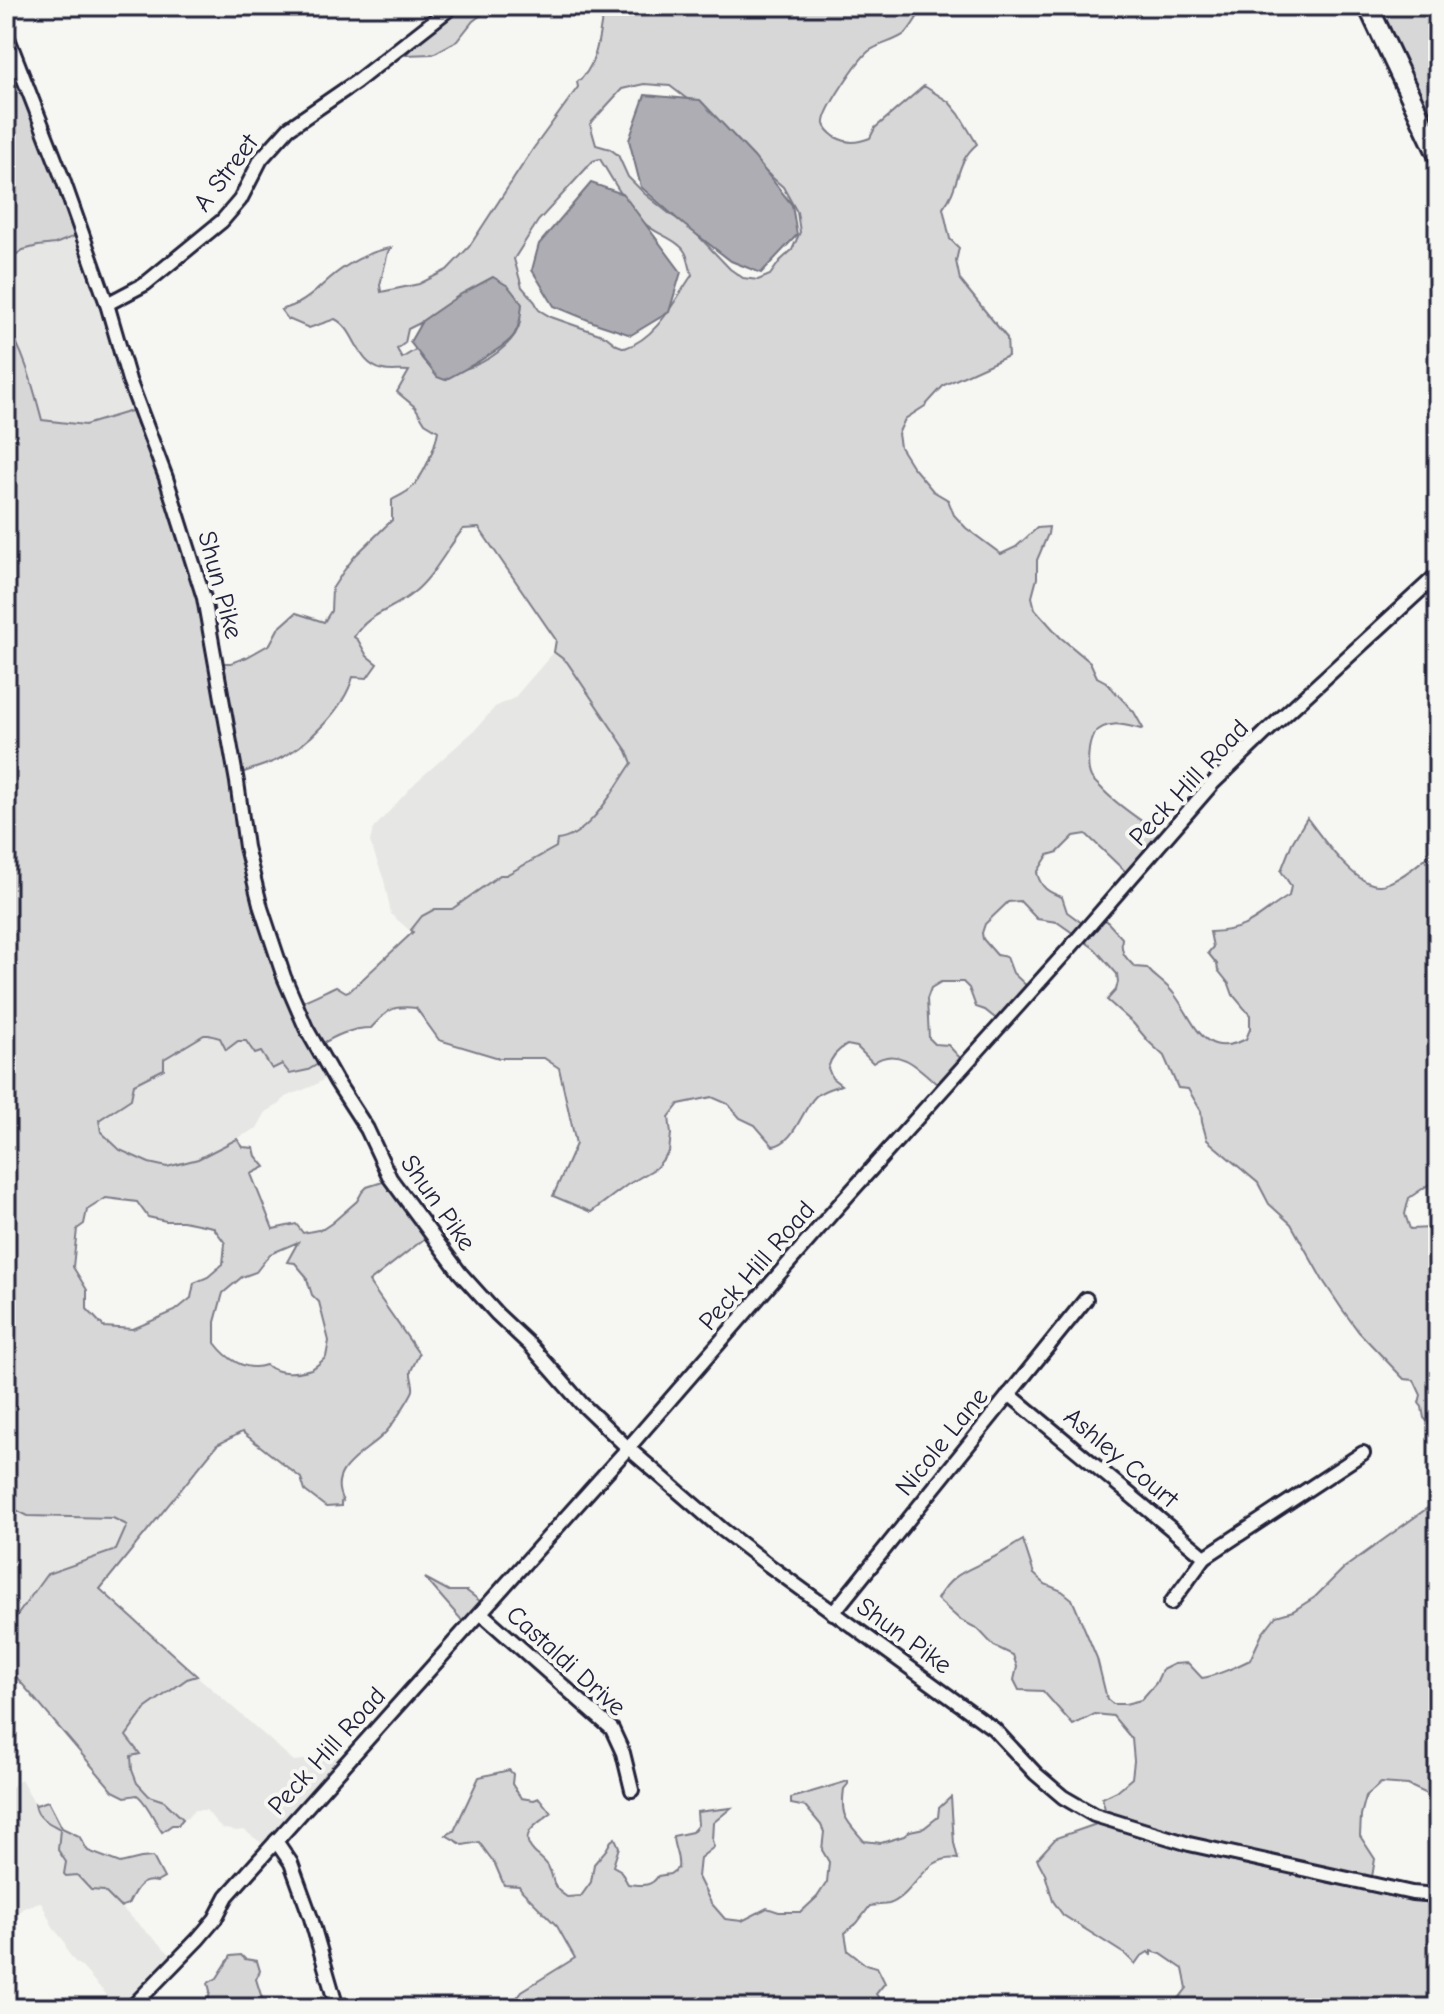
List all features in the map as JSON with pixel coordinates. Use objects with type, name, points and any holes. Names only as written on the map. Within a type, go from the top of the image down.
[{"type":"main road","points":[[1368,6],[1438,155]]},
{"type":"street","name":"A Street","points":[[107,304],[145,284],[222,221],[240,200],[261,159],[289,128],[356,82],[453,6]]},
{"type":"street","name":"Shun Pike","points":[[6,33],[107,304],[129,380],[166,478],[204,598],[246,847],[261,908],[284,977],[306,1028],[367,1129],[390,1178],[460,1273],[581,1403],[628,1448],[723,1530],[994,1729],[1036,1774],[1063,1797],[1094,1815],[1189,1844],[1412,1893],[1438,1895]]},
{"type":"street","name":"Peck Hill Road","points":[[131,2008],[198,1939],[215,1919],[227,1896],[628,1448],[1212,784],[1438,574]]},
{"type":"street","name":"Nicole Lane","points":[[833,1613],[1086,1299]]},
{"type":"street","name":"Ashley Court","points":[[1009,1394],[1205,1557]]},
{"type":"street","points":[[1171,1603],[1205,1557],[1363,1453]]},
{"type":"street","name":"Castaldi Drive","points":[[481,1613],[612,1729],[623,1753],[632,1790]]},
{"type":"street","points":[[276,1841],[291,1863],[311,1918],[337,2008]]},
{"type":"shaded area","points":[[455,6],[493,6],[473,21],[457,41],[433,54],[406,55],[425,31]]},
{"type":"shaded area","points":[[604,6],[924,6],[907,32],[873,48],[864,56],[835,98],[824,124],[835,137],[844,141],[870,138],[875,128],[924,86],[949,102],[977,144],[965,159],[943,208],[950,239],[959,248],[956,261],[960,280],[1007,338],[1008,356],[944,385],[925,406],[905,419],[898,434],[900,447],[933,491],[948,500],[954,515],[966,528],[1001,554],[1016,547],[1037,528],[1049,527],[1037,560],[1037,578],[1032,597],[1035,609],[1060,637],[1090,662],[1097,677],[1106,682],[1134,712],[1143,728],[1116,724],[1099,729],[1090,743],[1089,773],[1111,798],[1164,837],[1129,875],[1086,834],[1074,836],[1058,852],[1048,855],[1037,873],[1046,889],[1062,897],[1067,912],[1086,926],[1102,916],[1122,938],[1126,957],[1135,967],[1147,968],[1170,990],[1201,1035],[1219,1045],[1231,1044],[1246,1039],[1250,1015],[1233,995],[1208,953],[1213,947],[1210,932],[1245,925],[1289,896],[1291,886],[1281,871],[1292,843],[1307,818],[1339,859],[1370,883],[1387,884],[1438,847],[1438,1178],[1409,1198],[1405,1214],[1410,1229],[1431,1228],[1438,1234],[1438,1332],[1433,1339],[1438,1354],[1438,1433],[1424,1418],[1419,1403],[1421,1395],[1414,1380],[1404,1379],[1359,1332],[1322,1279],[1291,1224],[1269,1204],[1258,1183],[1207,1140],[1201,1111],[1188,1089],[1178,1088],[1164,1056],[1107,1000],[1116,990],[1117,974],[1095,949],[1057,922],[1037,919],[1020,901],[1008,902],[985,924],[982,933],[983,939],[997,955],[1007,957],[1013,973],[1030,989],[1000,1022],[976,1007],[969,988],[963,982],[941,982],[931,988],[927,999],[929,1038],[935,1044],[948,1045],[963,1061],[941,1088],[910,1062],[892,1056],[873,1063],[857,1047],[847,1045],[835,1054],[828,1068],[832,1078],[841,1085],[816,1096],[792,1133],[781,1144],[773,1146],[755,1125],[740,1118],[728,1104],[712,1097],[679,1104],[669,1117],[669,1152],[656,1168],[591,1212],[553,1196],[576,1144],[559,1068],[544,1058],[499,1058],[439,1040],[416,1008],[408,1007],[390,1010],[371,1028],[350,1031],[324,1042],[318,1046],[323,1061],[308,1070],[290,1074],[282,1064],[272,1069],[261,1052],[255,1054],[246,1041],[238,1041],[226,1050],[220,1038],[204,1035],[164,1059],[164,1069],[134,1084],[131,1099],[99,1120],[101,1132],[120,1150],[167,1167],[198,1159],[237,1139],[243,1147],[254,1148],[265,1167],[251,1174],[273,1229],[296,1224],[303,1233],[323,1229],[357,1201],[367,1187],[389,1180],[429,1235],[369,1282],[419,1354],[411,1371],[413,1390],[400,1412],[385,1433],[350,1462],[339,1479],[341,1506],[326,1507],[305,1491],[301,1478],[242,1432],[217,1445],[100,1589],[197,1676],[187,1679],[146,1708],[126,1736],[140,1754],[131,1756],[137,1783],[149,1796],[164,1801],[183,1819],[178,1825],[172,1825],[162,1832],[141,1798],[137,1795],[125,1797],[113,1791],[6,1665],[6,1631],[47,1574],[116,1550],[127,1525],[113,1518],[28,1516],[6,1505],[6,324],[23,358],[42,420],[85,425],[138,409],[218,663],[231,663],[270,644],[278,629],[296,613],[324,622],[331,611],[332,589],[355,556],[392,520],[392,500],[409,490],[419,479],[438,431],[425,423],[415,407],[397,392],[409,371],[386,371],[374,366],[335,319],[309,328],[288,319],[281,310],[307,298],[350,264],[366,255],[391,248],[380,285],[381,292],[419,284],[447,270],[469,247],[578,87],[577,82],[590,67]],"holes":[[[644,84],[670,86],[783,187],[797,212],[800,232],[792,250],[770,275],[758,280],[743,278],[730,269],[689,226],[671,215],[628,177],[618,155],[596,145],[590,124],[622,89]],[[600,159],[643,222],[683,249],[692,275],[656,327],[625,348],[605,336],[539,310],[522,287],[514,259],[538,221],[593,161]],[[514,298],[520,316],[515,334],[504,346],[474,366],[457,370],[441,370],[427,364],[415,350],[402,358],[397,349],[405,343],[408,329],[428,319]],[[479,528],[556,640],[554,652],[567,662],[632,763],[600,810],[580,830],[557,840],[556,847],[506,875],[500,875],[452,909],[435,909],[422,916],[411,930],[413,932],[351,990],[346,992],[336,986],[295,1004],[245,849],[235,775],[277,760],[300,746],[333,714],[353,677],[367,678],[377,664],[367,656],[354,637],[367,622],[420,586],[463,529]],[[106,1198],[137,1202],[148,1217],[213,1227],[225,1243],[223,1264],[208,1277],[194,1283],[191,1298],[175,1311],[133,1329],[104,1327],[87,1309],[87,1290],[73,1267],[77,1229],[84,1224],[87,1210]],[[298,1242],[287,1262],[295,1263],[306,1276],[312,1295],[319,1302],[329,1341],[326,1357],[313,1368],[287,1372],[266,1365],[251,1367],[231,1359],[215,1343],[215,1322],[223,1293],[242,1277],[256,1272],[270,1254]]]},
{"type":"shaded area","points":[[1370,6],[1438,6],[1438,116],[1425,122]]},
{"type":"shaded area","points":[[6,37],[80,234],[55,244],[23,250],[8,260],[6,260]]},
{"type":"shaded area","points":[[645,95],[700,100],[754,157],[792,205],[797,235],[761,273],[731,261],[641,187],[629,140]]},
{"type":"shaded area","points":[[591,183],[623,194],[681,272],[669,312],[631,335],[554,306],[532,270],[539,244]]},
{"type":"shaded area","points":[[80,234],[138,409],[85,425],[42,420],[17,340],[6,324],[6,260],[23,250],[55,244]]},
{"type":"shaded area","points":[[493,277],[508,286],[522,304],[514,335],[493,353],[445,380],[437,377],[410,342],[422,321],[461,294]]},
{"type":"shaded area","points":[[554,652],[567,662],[633,763],[583,829],[506,876],[500,875],[452,910],[435,909],[422,916],[409,930],[391,914],[384,880],[370,842],[373,829],[416,782],[475,730],[495,707],[514,698]]},
{"type":"shaded area","points":[[209,1034],[246,1041],[255,1053],[261,1052],[282,1064],[323,1061],[331,1075],[285,1097],[266,1112],[257,1128],[198,1159],[167,1167],[120,1150],[101,1132],[99,1120],[134,1084],[164,1069],[164,1059]]},
{"type":"shaded area","points":[[1438,1497],[1438,1799],[1408,1785],[1381,1783],[1366,1796],[1360,1836],[1375,1859],[1371,1883],[1438,1895],[1438,2008],[1165,2008],[1187,1988],[1183,1969],[1151,1951],[1151,1955],[1148,1952],[1135,1964],[1063,1915],[1053,1901],[1037,1859],[1056,1838],[1108,1820],[1102,1798],[1117,1791],[1132,1778],[1132,1739],[1113,1716],[1095,1714],[1073,1725],[1043,1691],[1019,1690],[1014,1680],[1017,1667],[1013,1655],[994,1646],[978,1629],[959,1619],[937,1599],[959,1575],[1023,1540],[1034,1574],[1072,1599],[1097,1658],[1107,1699],[1113,1704],[1125,1704],[1141,1700],[1156,1683],[1162,1670],[1174,1664],[1188,1663],[1202,1678],[1250,1660],[1262,1634],[1276,1616],[1293,1611],[1315,1597],[1344,1568],[1433,1504]]},
{"type":"shaded area","points":[[6,1505],[28,1516],[113,1518],[128,1525],[116,1550],[47,1574],[6,1631]]},
{"type":"shaded area","points":[[425,1578],[449,1591],[467,1591],[485,1605],[466,1628]]},
{"type":"shaded area","points":[[197,1676],[294,1761],[351,1755],[268,1848],[244,1830],[221,1828],[206,1810],[195,1810],[183,1819],[164,1801],[149,1796],[137,1783],[131,1756],[138,1755],[126,1736],[146,1708],[187,1679]]},
{"type":"shaded area","points":[[509,1770],[513,1774],[512,1784],[521,1798],[539,1798],[551,1813],[531,1830],[529,1846],[548,1866],[555,1886],[567,1897],[581,1896],[591,1882],[594,1864],[615,1838],[619,1847],[613,1866],[620,1870],[628,1884],[649,1884],[658,1876],[670,1874],[678,1868],[673,1836],[692,1832],[698,1825],[697,1812],[731,1808],[713,1823],[714,1847],[700,1858],[698,1877],[711,1903],[725,1919],[742,1921],[767,1908],[779,1912],[801,1912],[827,1882],[829,1862],[822,1850],[824,1832],[821,1825],[806,1807],[791,1804],[791,1798],[848,1781],[844,1789],[844,1812],[864,1841],[881,1843],[924,1828],[938,1817],[939,1808],[951,1797],[958,1859],[937,1862],[898,1900],[870,1906],[845,1933],[848,1951],[865,1964],[877,1967],[885,1983],[876,1994],[886,2008],[509,2008],[522,1991],[575,1958],[557,1926],[519,1886],[504,1885],[495,1864],[479,1842],[463,1845],[446,1835],[454,1831],[479,1777]]},
{"type":"shaded area","points":[[21,1779],[34,1807],[61,1829],[58,1850],[66,1862],[64,1874],[77,1875],[104,1891],[175,1959],[130,2008],[118,2008],[76,1963],[41,1902],[23,1908],[6,1928],[6,1790]]},
{"type":"shaded area","points":[[48,1801],[62,1828],[79,1836],[88,1851],[120,1863],[153,1857],[164,1878],[142,1884],[128,1904],[120,1907],[104,1891],[91,1890],[77,1875],[66,1876],[66,1862],[58,1850],[60,1829],[44,1820],[36,1809],[35,1804]]},
{"type":"shaded area","points":[[241,1955],[257,1961],[260,1971],[256,1979],[265,2008],[207,2008],[208,1983],[217,1978],[231,1956]]}]
